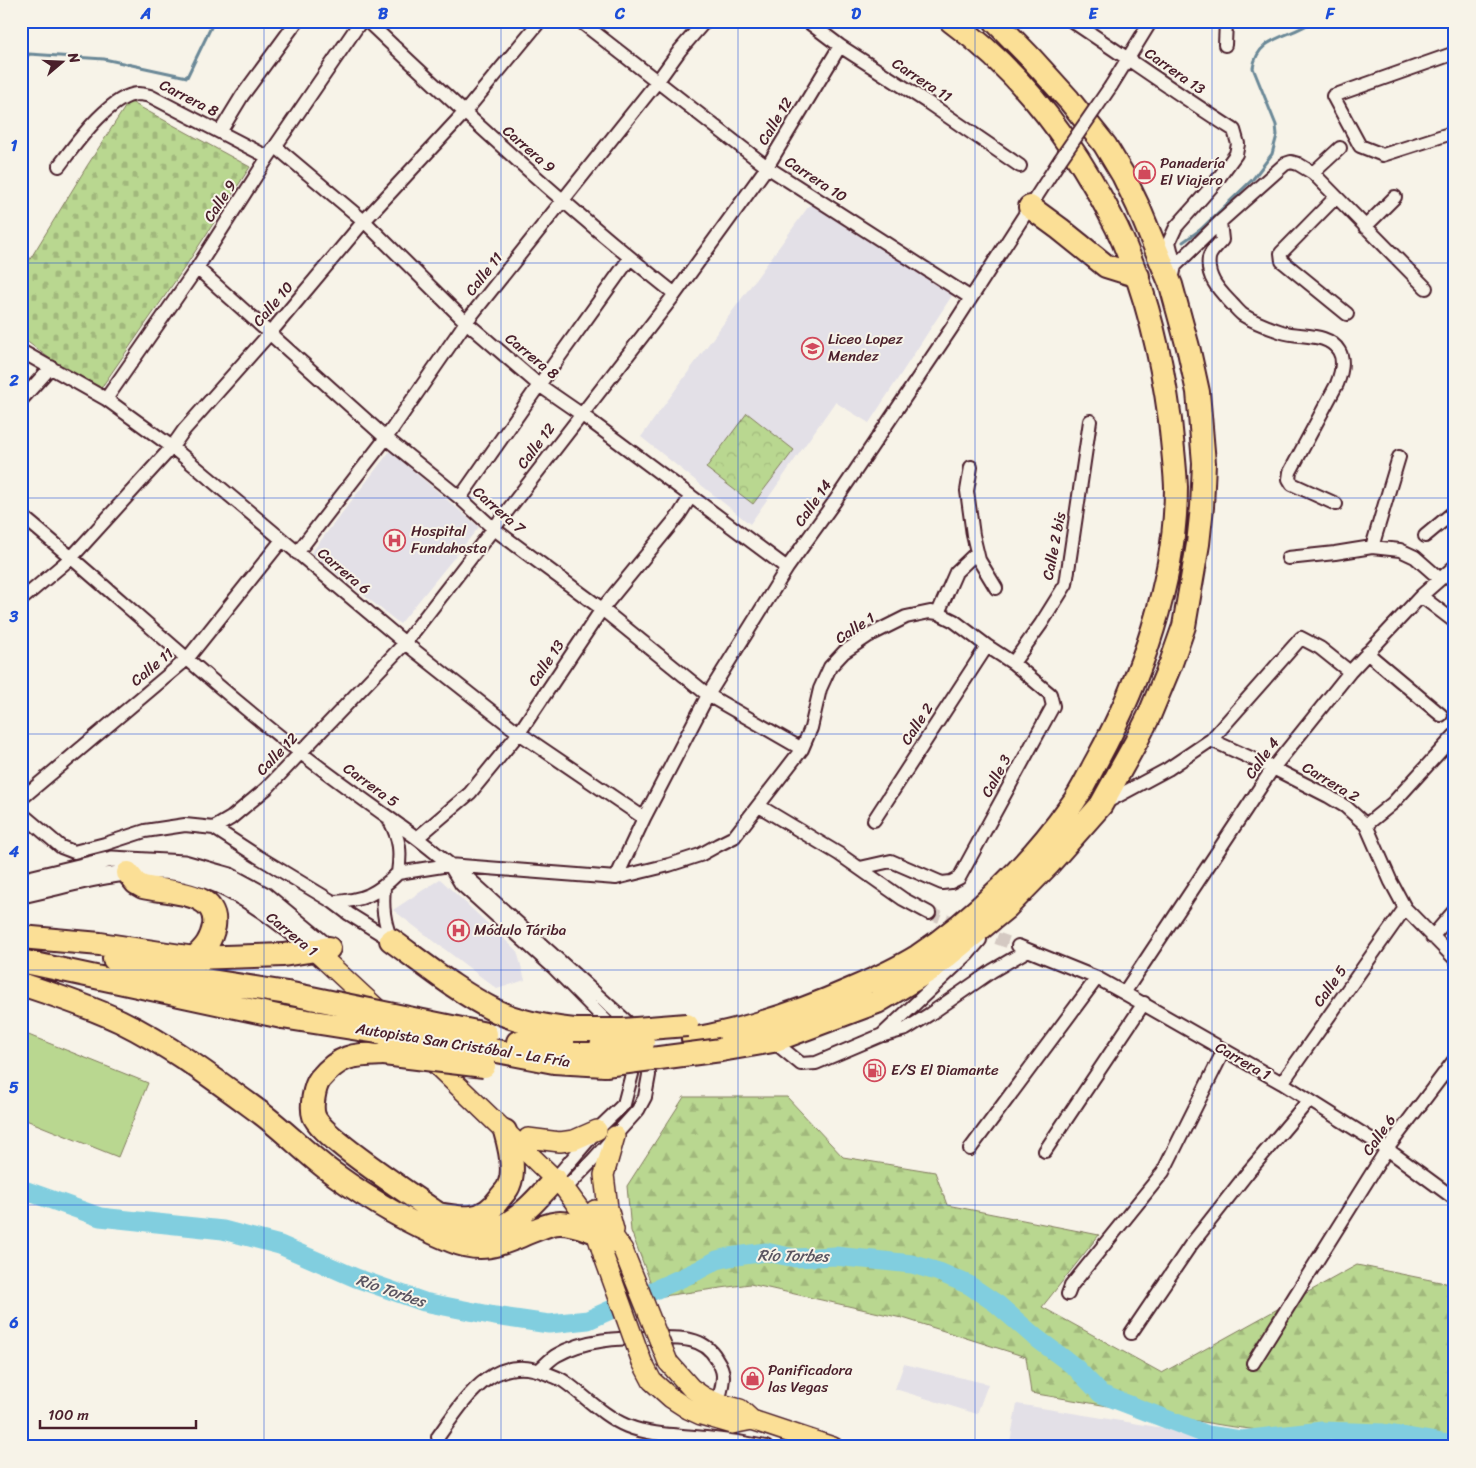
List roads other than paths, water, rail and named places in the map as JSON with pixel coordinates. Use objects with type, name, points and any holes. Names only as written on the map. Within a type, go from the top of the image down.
[{"type":"highway","name":"Autopista San Cristóbal - La Fría","points":[[21,937],[205,980],[287,993],[490,1050],[516,1042],[572,1047],[603,1056],[690,1032],[769,1032],[823,1002],[896,969],[920,955],[969,917],[999,889],[1038,849],[1073,804],[1118,718],[1152,635],[1168,559],[1176,487],[1172,439],[1161,362],[1152,322],[1138,276],[1125,244],[1080,161],[1036,99],[999,60],[951,21]]},
{"type":"highway","name":"Autopista San Cristóbal - La Fría","points":[[21,961],[282,1017],[554,1062],[603,1056],[721,1050],[769,1032],[877,1002],[930,970],[1006,908],[1049,864],[1101,805],[1136,742],[1155,702],[1184,626],[1198,544],[1204,463],[1198,392],[1173,276],[1123,175],[1105,145],[1030,56],[995,21]]},
{"type":"highway","points":[[1030,208],[1060,229],[1106,266],[1138,276]]},
{"type":"highway","points":[[128,873],[136,884],[143,887],[195,897],[209,906],[214,922],[210,940],[194,958]]},
{"type":"highway","points":[[21,937],[100,944],[194,958],[283,955],[322,949]]},
{"type":"highway","points":[[391,940],[457,987],[497,1011],[545,1026],[574,1030],[690,1032]]},
{"type":"highway","points":[[21,984],[90,1008],[121,1022],[166,1047],[263,1115],[334,1174],[393,1212],[454,1242],[474,1248],[493,1247],[545,1226],[559,1223],[576,1225],[596,1232]]},
{"type":"highway","points":[[490,1050],[354,1055],[331,1066],[317,1083],[313,1105],[314,1117],[342,1146],[456,1226],[469,1230],[484,1232],[504,1226],[525,1212],[564,1179]]},
{"type":"highway","points":[[438,1214],[456,1218],[475,1217],[487,1212],[496,1203],[510,1184],[511,1156],[505,1130]]},
{"type":"highway","points":[[511,1239],[564,1179]]},
{"type":"main road","points":[[322,949],[528,1138],[620,1246]]},
{"type":"main road","name":"Carrera 1","points":[[322,949],[505,1130],[564,1179]]},
{"type":"main road","points":[[528,1138],[560,1142],[606,1133],[604,1176],[608,1208],[620,1246],[668,1362],[691,1388],[718,1403],[740,1409],[752,1420],[830,1446]]},
{"type":"main road","points":[[564,1179],[596,1232],[642,1362],[652,1381],[671,1398],[701,1415],[732,1424],[752,1420]]},
{"type":"street","points":[[220,132],[242,96],[297,21]]},
{"type":"street","name":"Calle 9","points":[[106,399],[197,268],[268,157],[361,21]]},
{"type":"street","name":"Carrera 9","points":[[367,21],[464,113],[630,258],[675,294]]},
{"type":"street","name":"Calle 10","points":[[21,600],[72,557],[172,447],[184,430],[271,332],[364,220],[464,113],[540,21]]},
{"type":"street","name":"Carrera 10","points":[[580,21],[767,166],[971,298]]},
{"type":"street","name":"Calle 11","points":[[297,553],[386,438],[466,322],[657,82],[680,50],[705,21]]},
{"type":"street","name":"Carrera 11","points":[[807,21],[840,46],[927,102],[1020,166]]},
{"type":"street","name":"Carrera 13","points":[[1072,21],[1128,58],[1190,103],[1234,130],[1238,144],[1236,154],[1215,183],[1181,221],[1169,242],[1173,276]]},
{"type":"street","name":"Calle 14","points":[[616,878],[644,818],[708,695],[787,568],[835,501],[971,298],[1060,160],[1111,86],[1151,21]]},
{"type":"street","points":[[1225,45],[1226,21]]},
{"type":"street","name":"Calle 12","points":[[214,828],[231,818],[267,788],[405,643],[675,294],[767,166],[840,46]]},
{"type":"street","points":[[1455,54],[1333,96],[1360,146],[1383,155],[1455,132]]},
{"type":"street","name":"Carrera 8","points":[[59,166],[94,122],[120,100],[137,94],[150,96],[268,157]]},
{"type":"street","name":"Carrera 8","points":[[276,146],[364,220],[466,322],[539,385],[581,414],[787,568]]},
{"type":"street","points":[[1313,173],[1340,148]]},
{"type":"street","points":[[1173,276],[1220,222],[1285,164],[1291,162],[1313,173],[1426,288]]},
{"type":"street","points":[[1336,197],[1282,253],[1282,261],[1347,314]]},
{"type":"street","points":[[1365,227],[1395,197]]},
{"type":"street","points":[[1220,222],[1222,240],[1209,256],[1209,270],[1213,281],[1220,291],[1243,315],[1284,333],[1328,341],[1339,350],[1342,359],[1342,372],[1290,472],[1289,479],[1292,484],[1336,504]]},
{"type":"street","points":[[460,498],[630,258]]},
{"type":"street","name":"Carrera 7","points":[[197,268],[271,332],[386,438],[460,498],[494,529],[602,609],[708,695],[802,749]]},
{"type":"street","name":"Carrera 6","points":[[21,351],[106,399],[172,447],[405,643],[519,733],[644,818]]},
{"type":"street","points":[[21,400],[51,367]]},
{"type":"street","name":"Calle 2 bis","points":[[1013,663],[1041,624],[1066,584],[1090,421]]},
{"type":"street","points":[[1372,547],[1399,457]]},
{"type":"street","points":[[970,467],[966,491],[972,535],[979,560],[996,588]]},
{"type":"street","name":"Calle 13","points":[[416,838],[470,793],[519,733],[602,609],[679,515],[691,496]]},
{"type":"street","points":[[1425,536],[1455,511]]},
{"type":"street","name":"Carrera 5","points":[[21,515],[72,557],[187,659],[301,753],[416,838],[449,865]]},
{"type":"street","name":"Calle 11","points":[[21,798],[187,659],[282,540]]},
{"type":"street","points":[[1288,558],[1335,554],[1372,547],[1400,550],[1415,557],[1440,578]]},
{"type":"street","points":[[938,614],[956,572],[977,552]]},
{"type":"street","name":"Calle 4","points":[[1124,992],[1273,768],[1367,653],[1421,596],[1455,566]]},
{"type":"street","points":[[1421,596],[1455,622]]},
{"type":"street","name":"Calle 1","points":[[758,806],[802,749],[811,728],[820,689],[830,668],[844,652],[868,636],[906,617],[930,612],[961,625],[986,646]]},
{"type":"street","points":[[1101,805],[1168,769],[1211,740],[1301,638],[1320,648],[1350,672]]},
{"type":"street","name":"Calle 3","points":[[860,868],[891,861],[942,883],[951,882],[959,878],[964,870],[1053,706],[1050,694],[1013,663],[986,646]]},
{"type":"street","name":"Calle 2","points":[[874,820],[986,646]]},
{"type":"street","points":[[1367,653],[1442,715]]},
{"type":"street","points":[[1366,825],[1393,802],[1455,735]]},
{"type":"street","name":"Carrera 2","points":[[1211,740],[1273,768],[1346,807],[1366,825],[1391,882],[1405,908],[1455,959]]},
{"type":"street","points":[[398,873],[449,865],[616,878],[669,866],[700,854],[734,837],[758,806],[860,868],[903,899],[930,913]]},
{"type":"street","points":[[21,812],[61,847],[74,852],[145,831],[185,825],[214,828],[391,940]]},
{"type":"street","points":[[333,902],[351,902],[369,897],[384,888],[398,873],[401,854],[397,835],[388,818]]},
{"type":"street","name":"Carrera 1","points":[[21,880],[112,859],[184,863],[230,876],[265,895],[322,949]]},
{"type":"street","points":[[449,865],[461,884],[553,967],[616,1029],[627,1049],[632,1074],[624,1104],[606,1133],[592,1162],[564,1179]]},
{"type":"street","points":[[449,865],[468,878],[628,1021],[640,1034],[646,1050],[648,1075],[645,1097],[638,1110],[606,1133],[564,1179]]},
{"type":"street","name":"Carrera 1","points":[[21,895],[128,873],[156,871],[180,874],[200,878],[220,886],[266,912],[322,949]]},
{"type":"street","points":[[384,888],[382,905],[384,923],[391,940]]},
{"type":"street","points":[[769,1032],[801,1064],[816,1063],[882,1035],[967,955],[1006,908]]},
{"type":"street","name":"Calle 5","points":[[1282,1083],[1405,908]]},
{"type":"street","points":[[1432,937],[1455,910]]},
{"type":"street","name":"Carrera 1","points":[[882,1035],[906,1029],[1023,948],[1096,978],[1124,992],[1282,1083],[1388,1149],[1455,1199]]},
{"type":"street","points":[[970,1149],[1096,978]]},
{"type":"street","points":[[1045,1150],[1144,1003]]},
{"type":"street","points":[[1068,1294],[1071,1286],[1162,1172],[1224,1050]]},
{"type":"street","name":"Calle 6","points":[[1253,1363],[1388,1149],[1455,1059]]},
{"type":"street","points":[[1131,1333],[1190,1246],[1309,1100]]},
{"type":"street","points":[[539,1370],[555,1356],[566,1350],[612,1338],[689,1339],[704,1344],[714,1354],[720,1364],[723,1374],[718,1403]]},
{"type":"street","points":[[438,1437],[466,1398],[485,1380],[503,1370],[522,1366],[539,1370],[564,1380],[592,1404],[626,1426],[672,1436],[725,1440],[766,1447]]},
{"type":"waterway","points":[[21,64],[29,54],[104,59],[187,77],[214,21]]},
{"type":"waterway","points":[[1183,242],[1200,230],[1253,179],[1272,154],[1277,135],[1276,125],[1253,68],[1256,57],[1268,43],[1313,21]]},
{"type":"waterway","name":"Río Torbes","points":[[21,1189],[100,1217],[223,1230],[280,1245],[356,1278],[424,1302],[549,1324],[588,1320],[697,1271],[717,1260],[729,1257],[766,1252],[795,1258],[835,1256],[912,1264],[939,1272],[969,1285],[997,1304],[1035,1337],[1075,1367],[1101,1394],[1208,1435],[1241,1440],[1322,1431],[1383,1433],[1455,1445]]},
{"type":"tunnel","points":[[929,913],[1018,946]]},
{"type":"place","name":"Panadería El Viajero","points":[[1144,172]]},
{"type":"place","name":"Liceo Lopez Mendez","points":[[812,348]]},
{"type":"place","name":"Hospital Fundahosta","points":[[395,540]]},
{"type":"place","name":"Módulo Táriba","points":[[458,930]]},
{"type":"place","name":"E/S El Diamante","points":[[875,1070]]},
{"type":"place","name":"Panificadora las Vegas","points":[[752,1379]]}]
